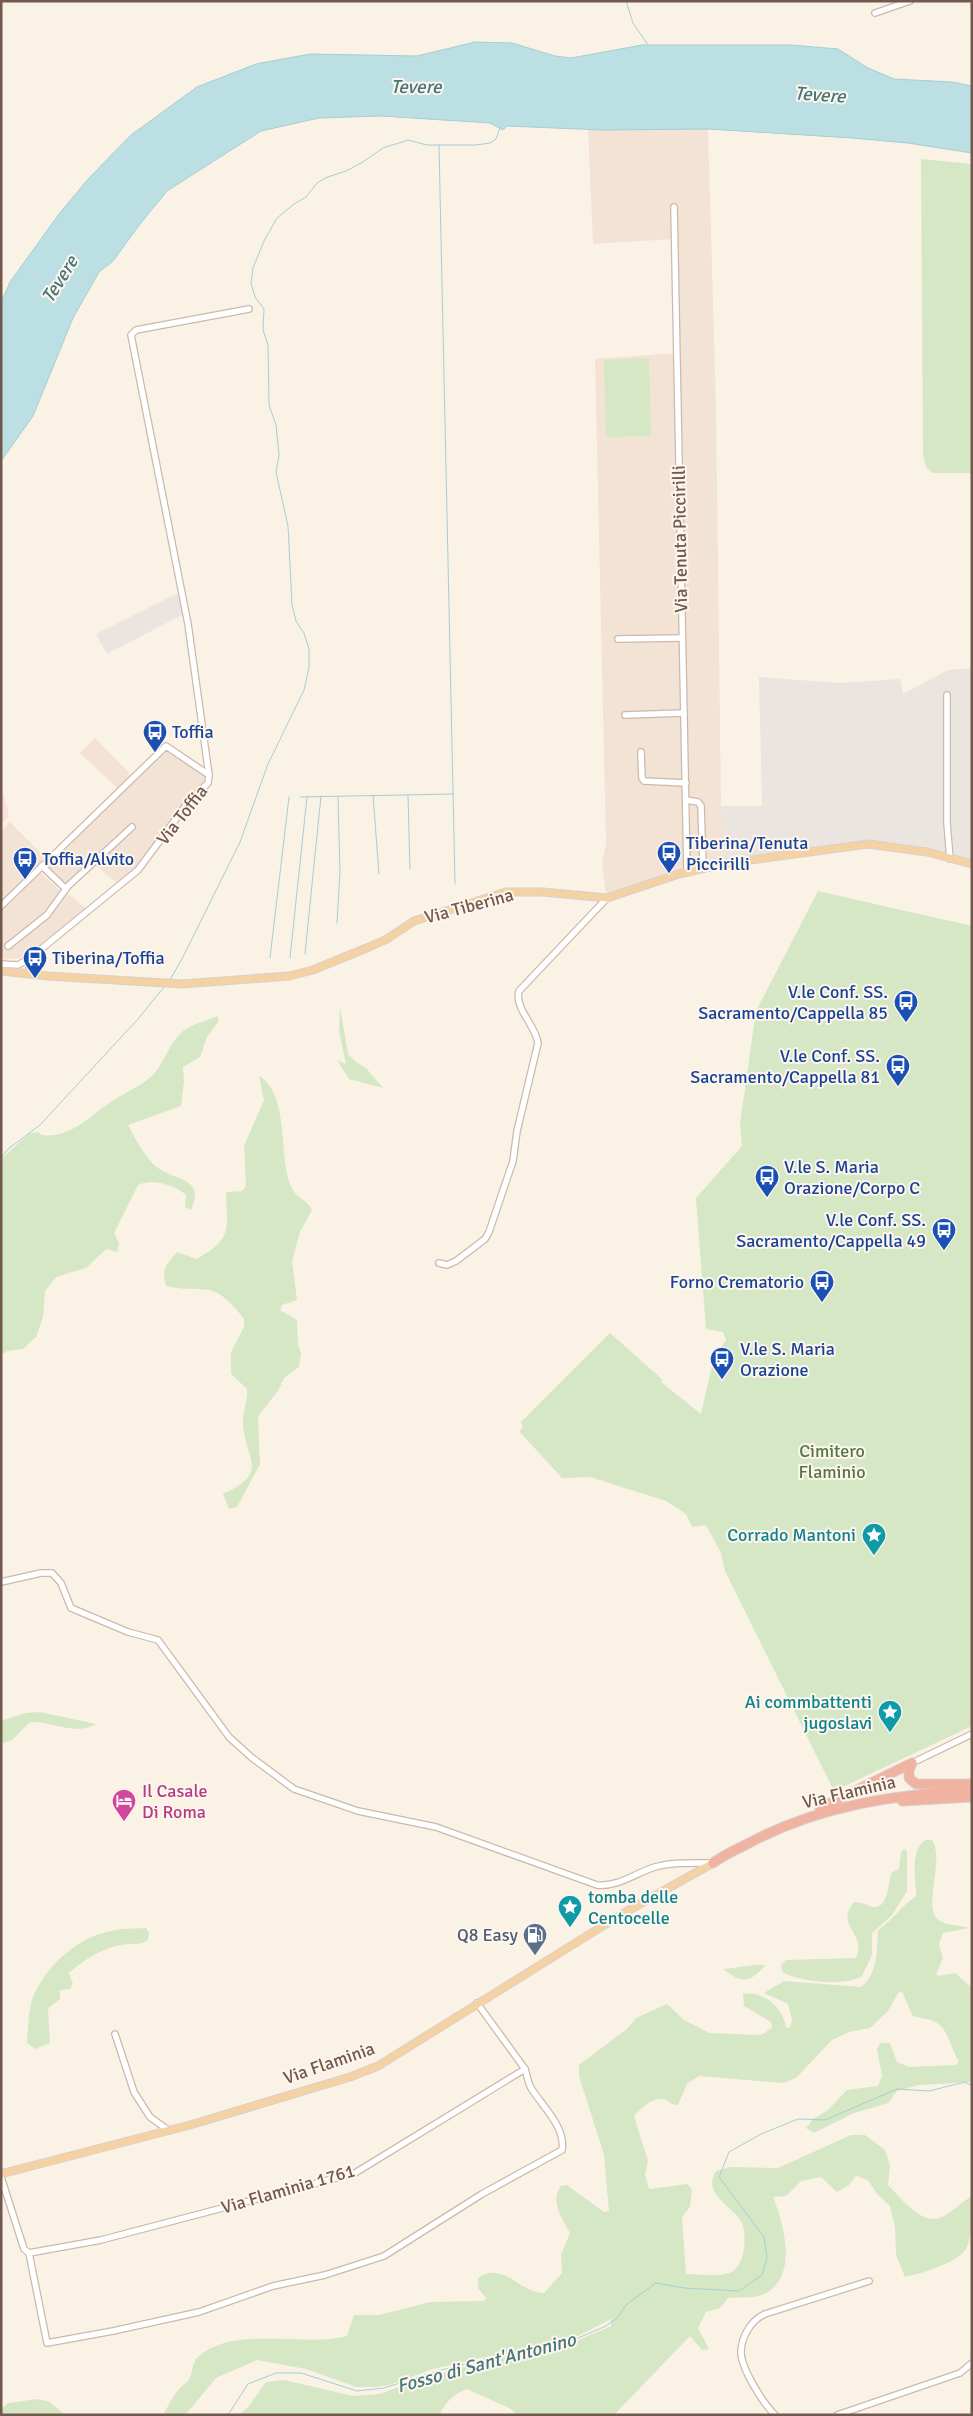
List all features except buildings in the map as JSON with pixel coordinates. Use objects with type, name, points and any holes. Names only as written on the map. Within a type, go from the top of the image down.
[{"type":"highway","points":[[912,1763],[909,1770],[909,1778],[916,1784],[972,1784]]},
{"type":"highway","points":[[793,1822],[912,1763]]},
{"type":"highway","name":"Via Flaminia","points":[[713,1863],[793,1822],[840,1807],[877,1799],[972,1790]]},
{"type":"highway","name":"Via Flaminia","points":[[713,1863],[788,1830],[846,1811],[895,1802],[972,1797]]},
{"type":"main road","name":"Via Tiberina","points":[[1,971],[28,971],[41,976],[171,984],[289,976],[313,970],[387,939],[414,921],[506,892],[542,892],[607,898],[687,872],[779,856],[868,844],[912,849],[972,864]]},
{"type":"main road","name":"Via Flaminia","points":[[1,2175],[168,2130],[371,2069],[622,1914],[713,1863]]},
{"type":"street","points":[[875,13],[910,1]]},
{"type":"street","name":"Via Tenuta Piccirilli","points":[[674,207],[687,872]]},
{"type":"street","points":[[209,775],[188,624],[131,335],[136,330],[249,309]]},
{"type":"street","points":[[618,640],[682,638]]},
{"type":"street","points":[[947,694],[947,823],[950,859]]},
{"type":"street","points":[[625,715],[684,713]]},
{"type":"street","name":"Via Toffia","points":[[1,906],[166,746],[209,775],[208,783],[187,804],[138,870],[29,959]]},
{"type":"street","points":[[641,752],[642,778],[644,781],[686,783]]},
{"type":"street","points":[[686,800],[698,802],[702,806],[703,869]]},
{"type":"street","points":[[8,946],[47,915],[66,889],[132,827]]},
{"type":"street","points":[[42,866],[66,889]]},
{"type":"street","points":[[439,1264],[447,1265],[456,1261],[487,1236],[510,1170],[538,1043],[535,1031],[519,1002],[519,991],[607,898]]},
{"type":"street","points":[[1,964],[18,965],[29,959]]},
{"type":"street","points":[[28,971],[29,959]]},
{"type":"street","points":[[1,1582],[41,1572],[52,1573],[61,1583],[71,1608],[128,1632],[158,1640],[234,1742],[278,1777],[307,1794],[358,1811],[436,1827],[597,1885],[620,1882],[646,1870],[665,1865],[713,1863]]},
{"type":"street","name":"Via Flaminia","points":[[912,1763],[972,1734]]},
{"type":"street","points":[[1,2175],[24,2249],[29,2253],[47,2343],[199,2312],[273,2286],[325,2274],[384,2256],[482,2194],[562,2150],[564,2143],[560,2132],[530,2086],[525,2069],[477,2003]]},
{"type":"street","points":[[115,2034],[134,2092],[150,2117],[168,2130]]},
{"type":"street","name":"Via Flaminia 1761","points":[[29,2253],[101,2240],[355,2173],[525,2069]]},
{"type":"street","points":[[775,2415],[760,2397],[742,2357],[742,2347],[752,2322],[765,2314],[869,2281]]},
{"type":"street","points":[[837,2415],[960,2373],[972,2363]]},
{"type":"shaded area","points":[[708,129],[716,405],[721,806],[725,860],[689,867],[606,894],[602,866],[606,843],[595,359],[677,353],[674,239],[593,244],[588,130]]},
{"type":"shaded area","points":[[180,592],[184,614],[107,654],[96,634]]},
{"type":"shaded area","points":[[972,668],[972,860],[919,846],[865,840],[725,860],[721,806],[762,806],[759,677],[840,683],[900,679],[903,694],[948,670]]},
{"type":"shaded area","points":[[95,738],[131,775],[117,788],[80,753]]},
{"type":"shaded area","points":[[165,750],[206,776],[206,782],[152,850],[133,871],[117,883],[94,864],[131,826],[69,882],[62,882],[46,866]]},
{"type":"shaded area","points":[[1,785],[9,816],[1,824]]},
{"type":"shaded area","points":[[10,822],[45,857],[1,902],[1,831]]},
{"type":"shaded area","points":[[39,871],[60,891],[50,908],[18,933],[3,948],[6,949],[43,920],[66,892],[85,908],[26,957],[1,960],[1,908]]},
{"type":"green space","points":[[921,159],[972,164],[972,473],[932,473],[926,467],[923,455]]},
{"type":"green space","points":[[649,358],[651,436],[606,437],[604,360]]},
{"type":"green space","name":"Cimitero Flaminio","points":[[818,891],[972,926],[972,1726],[834,1791],[725,1571],[721,1553],[706,1525],[692,1527],[686,1514],[666,1501],[590,1477],[562,1478],[519,1431],[523,1428],[521,1422],[610,1333],[663,1380],[661,1382],[701,1414],[713,1361],[726,1340],[723,1332],[706,1329],[696,1198],[742,1146],[740,1124],[756,1011]]},
{"type":"green space","points":[[340,1007],[348,1054],[366,1068],[383,1088],[349,1079],[337,1060],[346,1064],[339,1031]]},
{"type":"green space","points":[[218,1016],[218,1022],[207,1037],[200,1057],[183,1067],[184,1082],[181,1106],[128,1125],[153,1164],[164,1172],[192,1185],[195,1191],[195,1199],[191,1210],[185,1207],[186,1195],[176,1188],[157,1182],[138,1185],[114,1233],[119,1243],[117,1252],[106,1249],[86,1268],[56,1277],[45,1291],[43,1317],[36,1337],[23,1349],[7,1351],[1,1355],[1,1159],[30,1133],[39,1132],[41,1135],[52,1135],[72,1129],[144,1082],[153,1075],[174,1041],[183,1031]]},
{"type":"green space","points":[[259,1076],[269,1085],[276,1097],[280,1112],[285,1161],[292,1188],[312,1210],[300,1232],[292,1261],[297,1300],[282,1305],[280,1310],[297,1320],[298,1345],[301,1353],[299,1367],[284,1378],[278,1391],[258,1416],[260,1464],[237,1507],[229,1509],[223,1494],[247,1479],[251,1472],[252,1464],[243,1424],[247,1389],[231,1374],[231,1352],[244,1327],[244,1319],[219,1294],[209,1290],[166,1286],[164,1271],[177,1252],[196,1259],[208,1252],[222,1239],[227,1225],[226,1192],[242,1191],[246,1186],[244,1146],[264,1100]]},
{"type":"green space","points":[[40,1712],[96,1724],[80,1729],[30,1722],[12,1740],[1,1744],[1,1721],[26,1713]]},
{"type":"green space","points":[[926,1840],[932,1840],[936,1849],[932,1897],[936,1916],[942,1922],[969,1928],[943,1933],[939,1944],[943,1958],[936,1974],[938,1976],[955,1973],[972,1988],[972,2082],[918,2085],[897,2091],[888,2103],[854,2113],[814,2133],[806,2128],[813,2119],[828,2110],[847,2090],[878,2086],[882,2076],[877,2049],[880,2043],[890,2043],[897,2062],[909,2067],[956,2065],[959,2061],[941,2026],[932,2021],[913,2016],[902,1992],[898,1993],[888,2011],[870,2028],[849,2032],[832,2040],[796,2078],[783,2083],[699,2076],[687,2084],[678,2105],[663,2099],[655,2100],[647,2104],[634,2116],[648,2161],[645,2174],[649,2189],[687,2184],[692,2189],[690,2207],[682,2217],[686,2274],[714,2275],[729,2273],[739,2265],[742,2258],[744,2250],[743,2227],[741,2221],[719,2198],[712,2186],[716,2171],[730,2167],[778,2168],[851,2135],[865,2135],[885,2150],[890,2165],[888,2185],[907,2205],[922,2216],[938,2219],[972,2196],[972,2222],[969,2241],[967,2247],[957,2258],[905,2277],[896,2255],[895,2227],[890,2206],[877,2194],[868,2180],[856,2176],[848,2186],[837,2192],[821,2177],[801,2181],[786,2196],[773,2197],[781,2221],[786,2249],[782,2275],[776,2285],[766,2293],[758,2296],[728,2298],[720,2308],[706,2312],[698,2328],[709,2349],[702,2350],[690,2336],[614,2415],[518,2415],[509,2408],[467,2389],[450,2399],[440,2415],[238,2415],[248,2407],[266,2382],[284,2380],[353,2396],[379,2394],[419,2380],[499,2357],[572,2343],[611,2326],[611,2319],[578,2336],[433,2369],[389,2385],[375,2387],[356,2387],[306,2369],[257,2360],[216,2378],[185,2415],[163,2415],[179,2389],[190,2378],[196,2359],[213,2347],[231,2341],[250,2339],[330,2339],[347,2336],[354,2315],[379,2315],[430,2302],[484,2301],[486,2298],[478,2288],[478,2278],[487,2273],[504,2275],[535,2292],[544,2293],[562,2273],[561,2255],[570,2233],[558,2210],[556,2198],[561,2186],[567,2185],[604,2212],[609,2211],[604,2155],[579,2076],[579,2065],[628,2028],[636,2018],[667,2004],[684,2020],[709,2033],[761,2035],[772,2028],[771,2022],[744,2006],[743,1994],[751,1993],[758,1995],[771,2002],[781,2013],[786,2027],[790,2028],[792,2019],[788,2004],[764,1993],[784,1981],[861,1987],[867,1982],[874,1969],[878,1930],[916,1896],[915,1858],[917,1851]]},
{"type":"green space","points":[[904,1849],[907,1851],[907,1891],[892,1915],[872,1933],[872,1955],[862,1976],[845,1981],[822,1982],[811,1981],[782,1972],[781,1965],[786,1960],[856,1958],[859,1950],[858,1943],[849,1924],[849,1910],[854,1902],[874,1907],[882,1903],[887,1894],[891,1873],[899,1869],[901,1852]]},
{"type":"green space","points":[[146,1928],[149,1933],[148,1940],[145,1942],[106,1949],[87,1959],[69,1973],[73,1984],[70,1989],[60,1990],[60,1999],[48,2008],[50,2043],[35,2049],[27,2043],[32,2000],[45,1976],[63,1955],[98,1934],[120,1929]]},
{"type":"green space","points":[[766,1965],[756,1975],[747,1979],[737,1978],[723,1969]]},
{"type":"green space","points":[[38,2399],[50,2402],[65,2415],[1,2415],[1,2409],[8,2403]]},
{"type":"water","name":"Tevere","points":[[475,42],[512,43],[555,56],[571,58],[642,45],[791,45],[838,49],[868,68],[894,79],[952,82],[972,86],[972,153],[908,143],[852,138],[708,129],[602,130],[507,126],[503,130],[490,123],[381,116],[319,118],[261,131],[167,191],[113,261],[99,272],[73,318],[33,416],[1,461],[1,303],[10,282],[59,214],[89,178],[131,135],[197,87],[256,64],[311,54],[417,56]]},
{"type":"waterway","points":[[626,1],[633,23],[648,45]]},
{"type":"waterway","points":[[170,980],[240,842],[268,764],[304,690],[309,668],[309,649],[304,633],[296,621],[292,605],[288,526],[276,472],[279,455],[276,425],[269,405],[268,345],[263,330],[264,309],[255,297],[251,283],[253,268],[264,241],[277,218],[306,197],[317,183],[325,178],[346,171],[383,148],[408,140],[427,145],[476,145],[490,143],[496,139],[500,128]]},
{"type":"waterway","points":[[439,145],[455,884]]},
{"type":"waterway","points":[[300,797],[453,794]]},
{"type":"waterway","points":[[373,795],[379,874]]},
{"type":"waterway","points":[[408,795],[410,869]]},
{"type":"waterway","points":[[305,954],[321,796]]},
{"type":"waterway","points":[[270,958],[289,797]]},
{"type":"waterway","points":[[290,958],[307,797]]},
{"type":"waterway","points":[[337,923],[340,872],[338,797]]},
{"type":"waterway","points":[[1,1158],[8,1149],[40,1125],[138,1019],[164,987]]},
{"type":"waterway","name":"Fosso di Sant'Antonino","points":[[228,2415],[248,2384],[276,2373],[301,2373],[357,2391],[384,2388],[434,2372],[499,2355],[569,2342],[606,2326],[617,2318],[627,2304],[656,2283],[684,2288],[739,2291],[762,2275],[767,2258],[764,2237],[719,2177],[729,2152],[761,2134],[798,2119],[825,2120],[897,2089],[929,2091],[965,2082],[972,2086]]},
{"type":"place","name":"Toffia","points":[[155,753]]},
{"type":"place","name":"Tiberina/Tenuta Piccirilli","points":[[669,874]]},
{"type":"place","name":"Toffia/Alvito","points":[[25,880]]},
{"type":"place","name":"Tiberina/Toffia","points":[[35,979]]},
{"type":"place","name":"V.le Conf. SS. Sacramento/Cappella 85","points":[[906,1023]]},
{"type":"place","name":"V.le Conf. SS. Sacramento/Cappella 81","points":[[898,1087]]},
{"type":"place","name":"V.le S. Maria Orazione/Corpo C","points":[[767,1198]]},
{"type":"place","name":"V.le Conf. SS. Sacramento/Cappella 49","points":[[944,1251]]},
{"type":"place","name":"Forno Crematorio","points":[[822,1303]]},
{"type":"place","name":"V.le S. Maria Orazione","points":[[722,1380]]},
{"type":"place","name":"Corrado Mantoni","points":[[874,1556]]},
{"type":"place","name":"Ai commbattenti jugoslavi","points":[[890,1733]]},
{"type":"place","name":"Il Casale Di Roma","points":[[124,1822]]},
{"type":"place","name":"tomba delle Centocelle","points":[[570,1928]]},
{"type":"place","name":"Q8 Easy","points":[[535,1956]]}]
